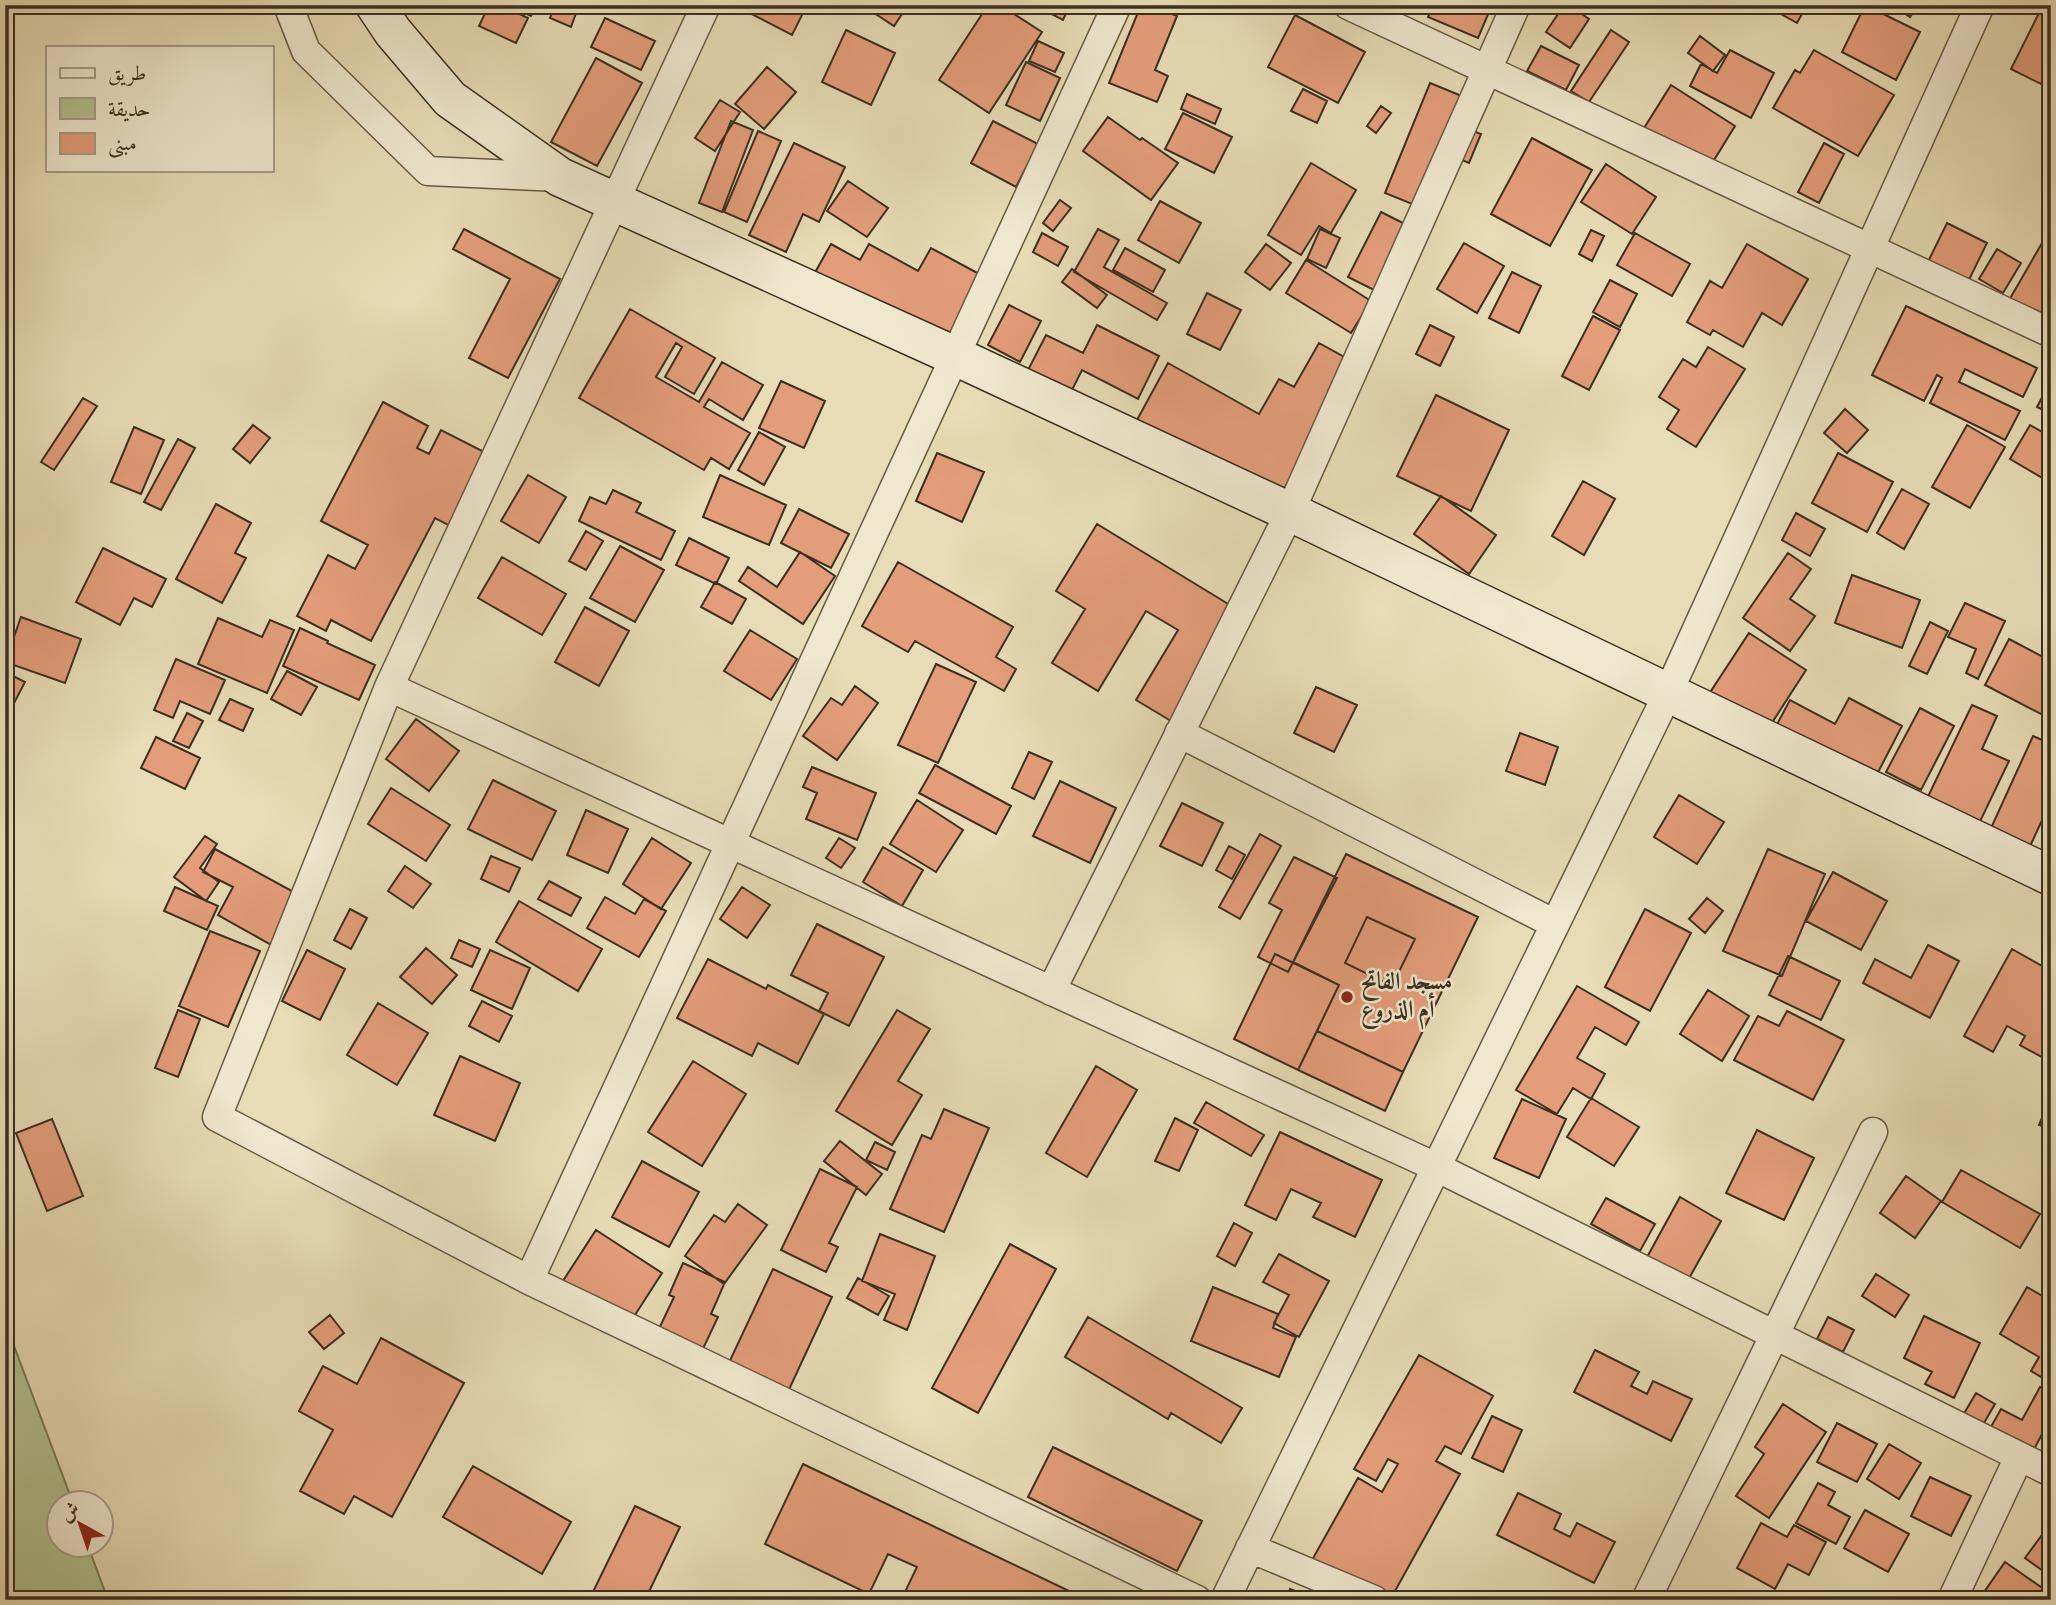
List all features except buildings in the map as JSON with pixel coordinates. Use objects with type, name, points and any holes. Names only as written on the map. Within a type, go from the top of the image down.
[{"type":"main road","points":[[375,5],[393,32],[450,99],[560,177],[1290,512],[2051,876]]},
{"type":"street","points":[[288,5],[306,51],[428,172],[560,177]]},
{"type":"street","points":[[706,5],[389,687],[217,1117],[529,1280],[1197,1600]]},
{"type":"street","points":[[529,1280],[1117,5]]},
{"type":"street","points":[[1349,5],[2051,333]]},
{"type":"street","points":[[1051,991],[1290,512],[1516,5]]},
{"type":"street","points":[[1225,1600],[1668,693],[1980,5]]},
{"type":"street","points":[[389,687],[1436,1167],[2051,1472]]},
{"type":"street","points":[[1179,733],[1555,924]]},
{"type":"street","points":[[1646,1600],[1873,1132]]},
{"type":"street","points":[[1952,1600],[2019,1457]]},
{"type":"street","points":[[1250,1548],[1374,1600]]},
{"type":"green space","points":[[8,1330],[68,1490],[46,1490],[46,1560],[93,1560],[108,1600],[5,1600],[5,1331]]},
{"type":"place","name":"مسجد الفاتح أم الذروع","points":[[1347,997]]}]
